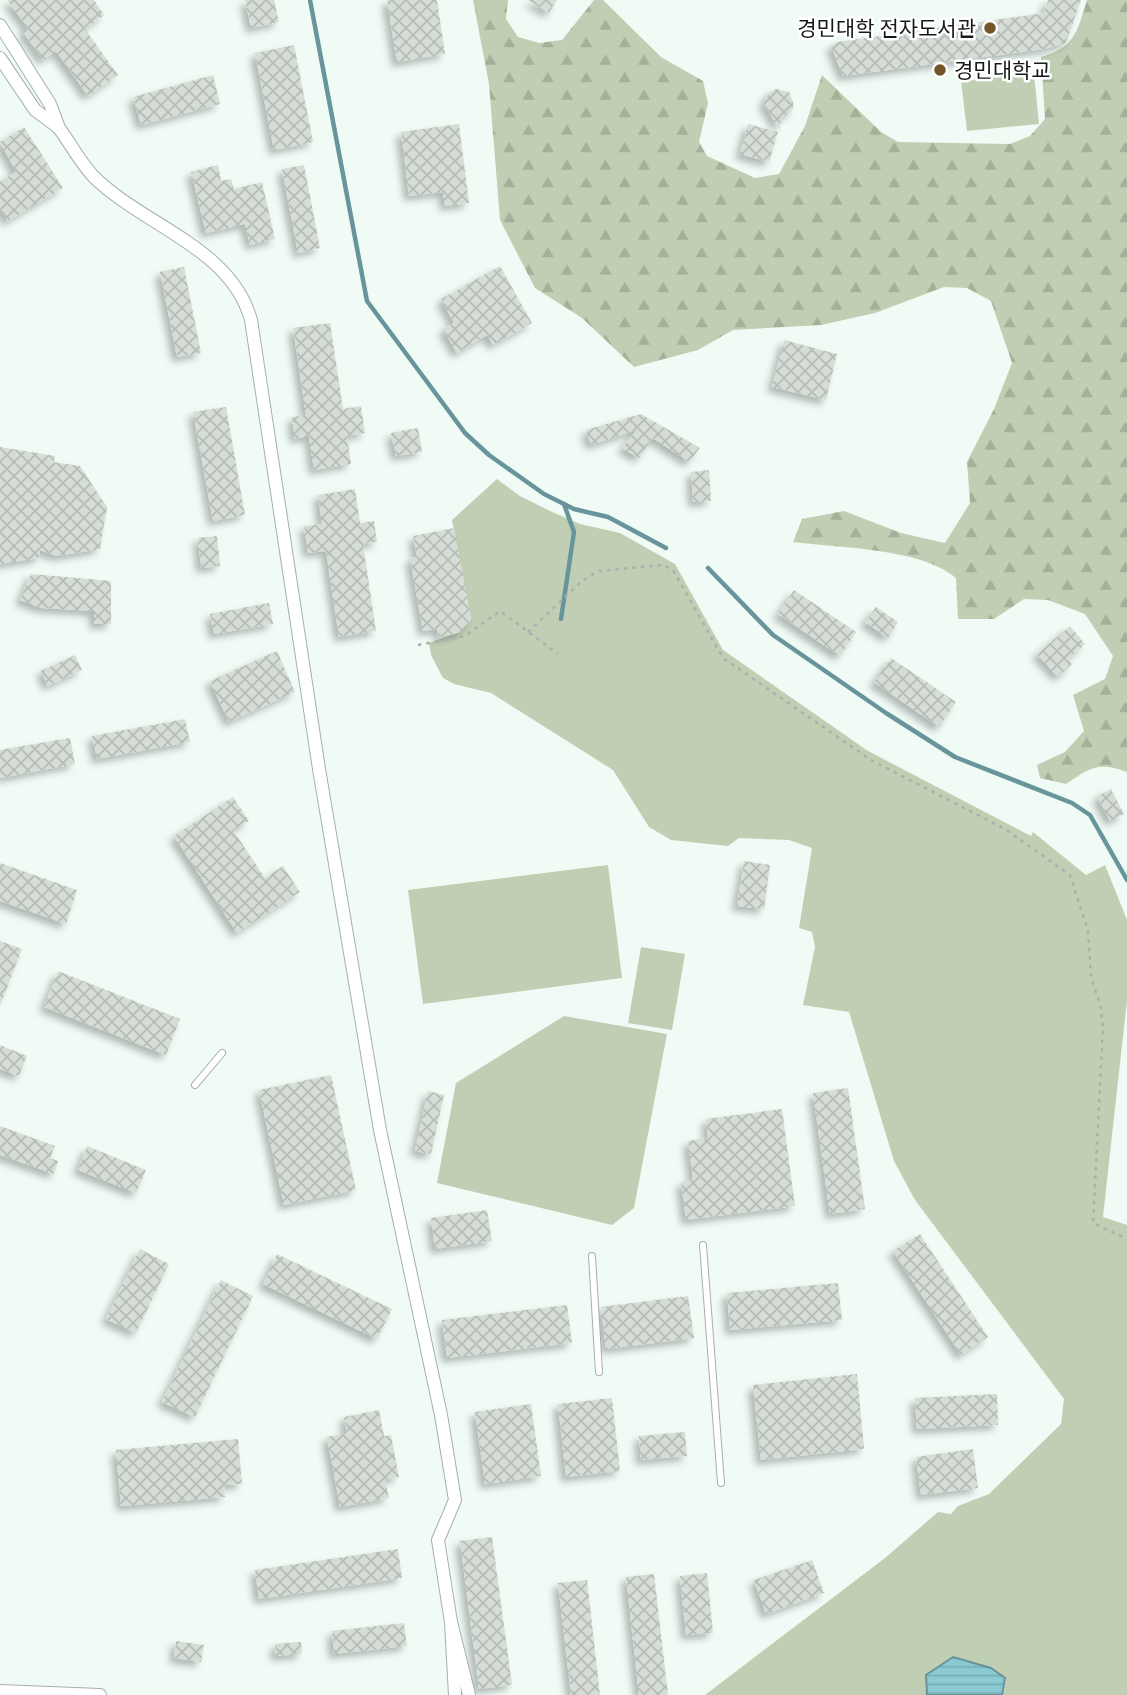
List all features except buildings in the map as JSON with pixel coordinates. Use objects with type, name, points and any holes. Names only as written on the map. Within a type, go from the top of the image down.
[{"type":"street","points":[[0,25],[50,104],[59,128],[93,175],[138,212],[223,270],[242,293],[251,320],[319,769],[380,1130],[441,1415],[455,1500],[438,1540],[451,1622],[470,1695]]},
{"type":"street","points":[[0,58],[35,110],[59,128]]},
{"type":"street","points":[[451,1622],[454,1695]]},
{"type":"street","points":[[0,1691],[100,1695]]},
{"type":"lane","points":[[195,1085],[222,1053]]},
{"type":"lane","points":[[703,1245],[721,1483]]},
{"type":"lane","points":[[592,1256],[599,1372]]},
{"type":"path","points":[[528,632],[581,582],[598,571],[663,565],[673,570],[723,658],[871,760],[994,823],[1070,875],[1088,931],[1091,977],[1101,1008],[1093,1223],[1127,1238]]},
{"type":"path","points":[[418,645],[464,636],[500,611],[558,654]]},
{"type":"green space","points":[[473,0],[508,0],[506,19],[518,37],[539,43],[562,40],[594,0],[603,0],[661,57],[703,81],[708,103],[699,142],[707,156],[755,178],[779,174],[805,126],[822,75],[881,132],[898,142],[1010,144],[1030,136],[1045,119],[1041,57],[1061,48],[1073,37],[1087,0],[1127,0],[1127,772],[1108,767],[1094,768],[1066,784],[1040,778],[1037,765],[1065,752],[1084,731],[1073,695],[1105,679],[1113,656],[1085,614],[1048,600],[1024,599],[994,619],[958,619],[956,578],[941,568],[879,551],[793,542],[802,519],[844,511],[901,533],[945,543],[970,503],[967,462],[994,409],[1012,363],[991,301],[967,288],[944,287],[875,313],[821,325],[733,330],[698,350],[634,367],[582,318],[535,288],[500,220],[489,84]]},
{"type":"green space","points":[[1034,74],[1039,124],[967,131],[961,81]]},
{"type":"green space","points":[[497,479],[520,496],[550,511],[580,524],[620,533],[675,564],[723,650],[868,751],[1031,836],[1033,832],[1086,875],[1105,865],[1127,920],[1127,1000],[1103,1217],[1127,1225],[1127,1695],[705,1695],[885,1558],[938,1512],[951,1514],[958,1506],[989,1494],[1061,1424],[1064,1399],[915,1200],[894,1161],[849,1012],[803,1005],[815,947],[812,932],[799,928],[812,848],[789,840],[739,838],[728,846],[671,840],[649,827],[613,770],[491,693],[454,684],[443,678],[431,655],[429,643],[460,632],[471,619],[452,520]]},
{"type":"green space","points":[[608,865],[622,978],[423,1004],[408,890]]},
{"type":"green space","points":[[641,947],[685,954],[672,1030],[628,1023]]},
{"type":"green space","points":[[564,1016],[667,1034],[634,1208],[612,1225],[437,1183],[456,1083]]},
{"type":"water","points":[[953,1657],[991,1668],[1005,1678],[1002,1695],[927,1695],[926,1675]]},
{"type":"waterway","points":[[310,0],[367,301],[465,433],[489,455],[544,494],[574,509],[608,517],[666,548]]},
{"type":"waterway","points":[[561,619],[574,532],[564,504]]},
{"type":"waterway","points":[[708,568],[773,635],[886,713],[955,757],[1072,803],[1090,815],[1127,880]]},
{"type":"place","name":"경민대학 전자도서관","points":[[990,28]]},
{"type":"place","name":"경민대학교","points":[[940,70]]}]
